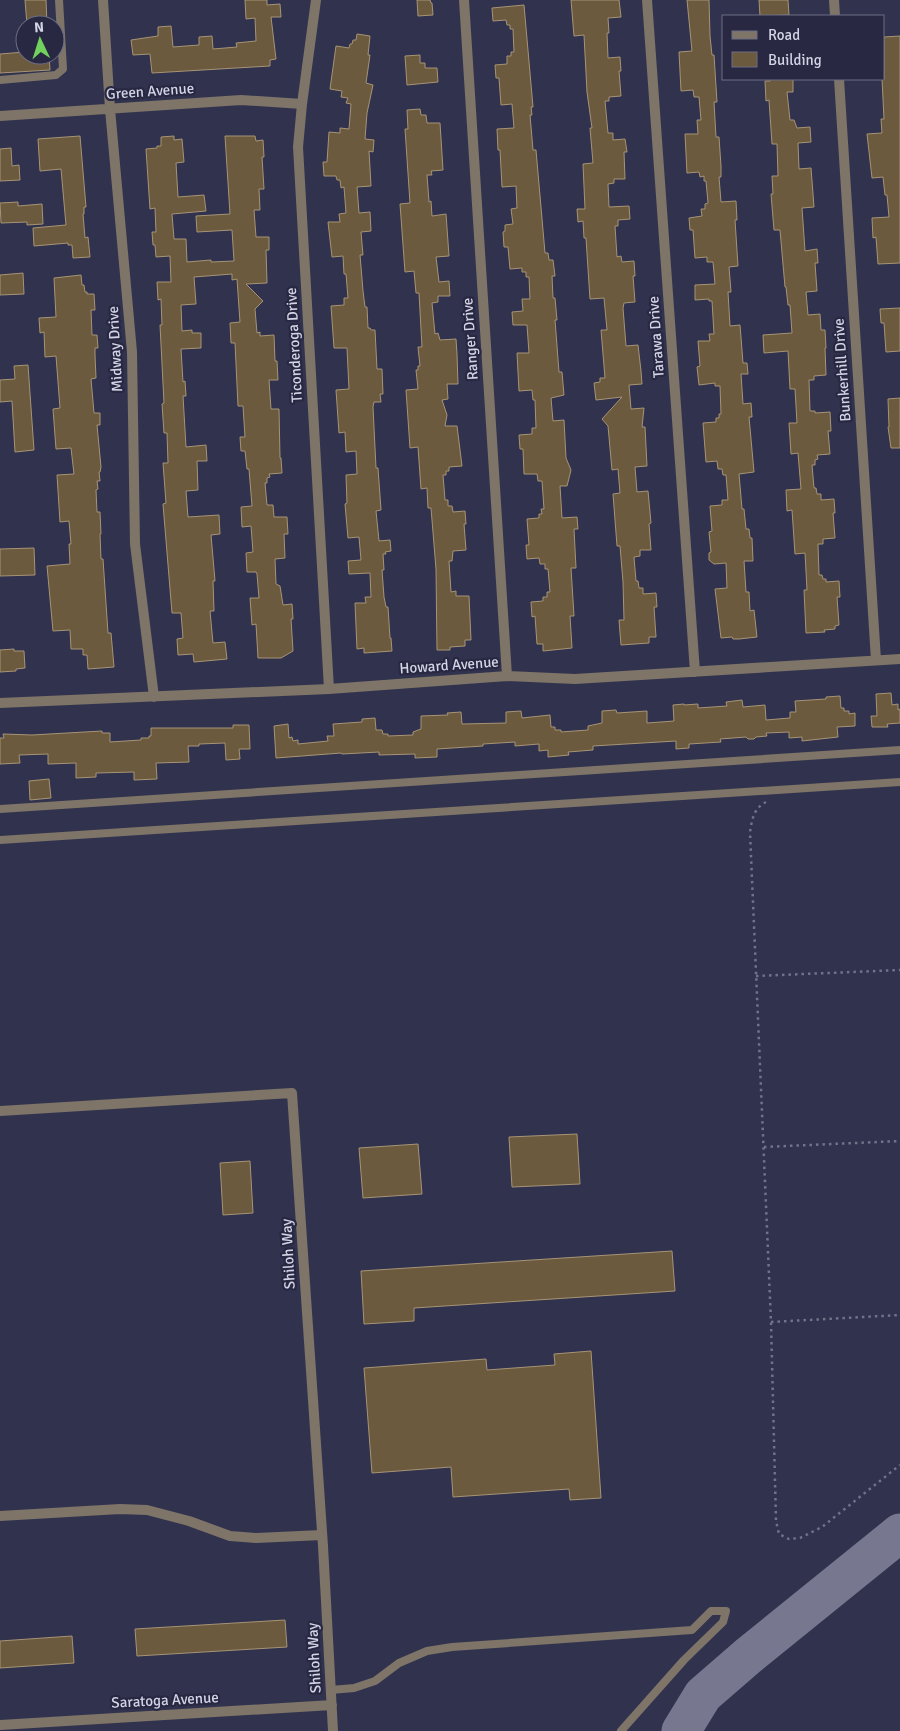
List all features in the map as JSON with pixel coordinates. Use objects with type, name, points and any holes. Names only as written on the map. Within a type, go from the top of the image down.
[{"type":"street","name":"Midway Drive","points":[[103,0],[110,109],[132,352],[134,544],[154,697]]},
{"type":"street","name":"Ticonderoga Drive","points":[[316,0],[298,147],[329,690]]},
{"type":"street","name":"Ranger Drive","points":[[464,0],[507,676]]},
{"type":"street","name":"Tarawa Drive","points":[[647,0],[695,672]]},
{"type":"street","points":[[834,0],[835,15]]},
{"type":"street","name":"Bunkerhill Drive","points":[[839,80],[876,660]]},
{"type":"street","name":"Green Avenue","points":[[0,116],[242,100],[302,104]]},
{"type":"street","name":"Howard Avenue","points":[[0,703],[329,690],[507,676],[575,679],[900,658]]},
{"type":"street","name":"Shiloh Way","points":[[0,1111],[292,1093],[322,1535],[333,1731]]},
{"type":"street","points":[[0,1516],[120,1509],[147,1510],[189,1521],[230,1536],[256,1538],[322,1535]]},
{"type":"street","name":"Saratoga Avenue","points":[[0,1724],[332,1705]]},
{"type":"lane","points":[[0,80],[56,75],[63,68],[59,0]]},
{"type":"lane","points":[[0,809],[900,750]]},
{"type":"lane","points":[[0,840],[900,782]]},
{"type":"lane","points":[[331,1690],[354,1688],[375,1681],[399,1663],[427,1651],[452,1647],[692,1630],[711,1611],[726,1611],[723,1622],[684,1660],[621,1731]]},
{"type":"path","points":[[767,802],[758,806],[752,818],[750,832],[778,1534],[789,1539],[800,1538],[822,1527],[900,1465]]},
{"type":"path","points":[[756,976],[900,970]]},
{"type":"path","points":[[764,1147],[900,1141]]},
{"type":"path","points":[[771,1322],[900,1315]]},
{"type":"building","points":[[25,0],[46,0],[47,15],[26,15]]},
{"type":"building","points":[[245,0],[267,0],[267,5],[280,4],[281,17],[271,17],[276,59],[270,60],[270,66],[152,73],[150,54],[133,55],[131,40],[158,36],[158,27],[171,26],[173,47],[199,45],[199,37],[212,36],[213,49],[237,47],[236,43],[256,41],[255,18],[246,19]]},
{"type":"building","points":[[417,0],[430,0],[433,15],[418,16]]},
{"type":"building","points":[[571,0],[619,0],[621,17],[608,18],[609,33],[607,33],[608,58],[620,57],[621,96],[609,97],[609,101],[605,101],[608,133],[613,133],[613,140],[625,139],[627,152],[624,152],[625,179],[614,179],[614,183],[608,184],[609,207],[629,206],[630,219],[618,220],[618,226],[615,226],[617,257],[621,256],[622,262],[634,261],[635,302],[624,303],[623,308],[626,346],[638,345],[641,371],[642,384],[629,385],[631,409],[644,408],[642,427],[645,427],[647,466],[635,467],[637,492],[648,491],[651,550],[640,550],[640,556],[634,557],[636,581],[638,581],[639,588],[643,588],[643,594],[656,593],[657,607],[654,607],[656,637],[649,637],[649,643],[621,645],[619,620],[624,620],[623,582],[620,546],[617,546],[613,494],[620,493],[618,469],[612,470],[608,426],[602,419],[622,397],[596,400],[594,383],[600,382],[600,378],[605,378],[601,330],[607,330],[604,298],[590,299],[586,238],[584,238],[583,221],[578,222],[577,209],[585,209],[583,164],[593,163],[590,128],[592,128],[587,92],[584,35],[574,36]]},
{"type":"building","points":[[687,0],[709,0],[710,36],[712,55],[714,55],[717,102],[714,102],[716,137],[719,137],[721,166],[721,177],[719,177],[721,202],[736,201],[737,220],[735,220],[738,266],[729,267],[731,292],[728,292],[730,326],[740,325],[743,363],[747,363],[748,374],[741,374],[743,404],[751,403],[752,417],[749,417],[754,472],[739,474],[746,529],[749,529],[750,538],[752,538],[753,561],[744,561],[746,592],[749,592],[750,611],[754,610],[757,637],[739,639],[733,639],[732,637],[721,638],[715,589],[727,588],[726,563],[714,564],[709,560],[709,553],[711,552],[709,532],[712,531],[710,506],[722,505],[722,500],[728,500],[726,475],[723,475],[722,469],[718,469],[717,461],[706,462],[703,423],[716,422],[716,418],[719,418],[719,414],[721,414],[720,386],[715,386],[715,383],[699,385],[697,367],[700,366],[698,341],[710,341],[709,334],[714,334],[712,301],[709,301],[709,299],[695,300],[695,285],[715,284],[713,262],[707,262],[707,257],[695,258],[693,230],[690,230],[689,218],[702,216],[701,209],[705,209],[705,204],[708,203],[704,176],[700,177],[699,172],[687,173],[685,134],[698,134],[697,120],[701,120],[699,97],[694,97],[693,90],[681,91],[679,52],[692,51]]},
{"type":"building","points":[[759,0],[788,0],[789,15],[760,15]]},
{"type":"building","points":[[524,5],[533,107],[531,107],[532,115],[530,115],[533,150],[536,150],[545,253],[548,253],[549,260],[553,260],[555,276],[552,276],[553,298],[555,298],[557,320],[555,320],[559,372],[562,372],[564,395],[551,398],[553,421],[564,420],[566,458],[571,470],[567,486],[560,486],[562,518],[577,517],[578,529],[574,529],[576,568],[571,568],[574,616],[570,616],[572,648],[543,651],[543,644],[537,644],[535,616],[532,617],[531,602],[543,601],[543,597],[547,597],[547,592],[550,592],[548,569],[545,569],[545,564],[540,564],[539,558],[527,559],[526,545],[529,545],[527,519],[539,518],[539,514],[542,514],[541,509],[544,509],[542,481],[538,481],[537,474],[524,474],[523,449],[520,449],[519,435],[532,434],[532,428],[536,428],[535,400],[533,400],[532,390],[519,391],[517,353],[529,353],[527,325],[513,325],[512,312],[523,311],[522,299],[530,299],[529,277],[526,277],[526,272],[522,272],[522,268],[510,269],[508,247],[504,247],[503,232],[505,231],[505,225],[513,224],[511,209],[517,208],[516,186],[502,187],[500,150],[498,150],[497,129],[514,128],[512,104],[501,105],[499,78],[496,78],[495,65],[507,64],[507,56],[511,56],[511,52],[514,52],[513,29],[510,29],[510,25],[507,25],[506,20],[493,21],[492,8]]},
{"type":"building","points":[[357,34],[370,36],[368,55],[370,55],[366,83],[373,85],[367,113],[365,139],[374,140],[373,152],[369,151],[371,186],[357,187],[359,213],[370,212],[371,231],[361,232],[363,255],[360,255],[368,328],[375,330],[377,369],[382,369],[383,394],[380,394],[381,402],[374,402],[373,407],[376,468],[378,468],[381,510],[376,511],[379,541],[390,540],[391,551],[383,554],[384,570],[382,570],[392,651],[364,653],[364,648],[357,649],[355,603],[366,603],[365,597],[371,597],[370,573],[349,574],[348,561],[361,560],[359,537],[348,538],[345,504],[347,503],[346,475],[357,474],[356,451],[346,452],[345,432],[339,433],[336,390],[349,389],[347,348],[334,348],[331,306],[344,305],[344,298],[348,298],[343,256],[332,257],[328,222],[340,222],[339,214],[346,213],[344,187],[341,188],[340,180],[337,180],[336,176],[324,176],[323,162],[327,162],[329,132],[340,133],[340,128],[349,129],[351,104],[346,103],[348,98],[341,97],[342,91],[330,89],[336,46],[349,48],[353,40],[356,40]]},
{"type":"building","points":[[900,36],[900,263],[878,264],[876,237],[873,238],[872,218],[889,217],[883,177],[872,178],[867,134],[882,133],[881,119],[884,119],[882,80],[885,80],[885,37]]},
{"type":"building","points":[[15,53],[15,65],[50,65],[50,70],[0,73],[0,54]]},
{"type":"building","points":[[420,55],[420,63],[425,63],[425,68],[437,68],[438,82],[407,85],[405,56]]},
{"type":"building","points":[[793,80],[793,92],[787,92],[790,120],[794,120],[797,128],[810,127],[811,142],[798,143],[799,169],[811,168],[814,207],[802,208],[805,251],[817,249],[818,263],[815,263],[817,291],[806,292],[808,315],[820,314],[821,330],[825,330],[826,375],[814,376],[814,380],[809,380],[810,411],[815,411],[815,413],[830,412],[831,431],[828,431],[830,454],[817,455],[818,459],[815,460],[815,465],[812,465],[814,488],[816,488],[817,494],[821,494],[821,500],[834,499],[835,513],[833,513],[835,538],[823,539],[823,544],[818,544],[819,575],[826,579],[826,582],[839,581],[840,597],[837,597],[839,625],[835,626],[835,629],[824,630],[825,632],[806,633],[804,590],[807,590],[805,553],[795,554],[792,510],[787,511],[786,490],[801,489],[798,453],[791,454],[789,423],[797,423],[795,389],[790,389],[788,351],[764,353],[763,335],[792,333],[790,305],[788,305],[785,287],[780,230],[774,230],[771,194],[773,194],[772,176],[778,176],[777,144],[772,144],[769,100],[766,101],[765,81]]},
{"type":"building","points":[[420,109],[421,115],[426,115],[427,123],[440,123],[443,170],[431,171],[432,175],[427,175],[432,216],[446,214],[449,256],[436,257],[439,282],[449,281],[450,296],[438,296],[438,302],[432,303],[435,334],[438,333],[440,340],[456,339],[457,354],[458,384],[447,384],[448,399],[442,400],[447,415],[445,426],[457,426],[462,466],[449,467],[446,475],[443,475],[445,500],[448,500],[448,506],[452,506],[453,512],[465,511],[466,550],[453,551],[452,561],[449,561],[451,592],[456,591],[456,596],[469,596],[471,640],[465,640],[465,646],[450,647],[450,650],[437,650],[436,569],[431,508],[428,508],[427,488],[421,489],[418,447],[410,448],[406,390],[418,389],[416,370],[420,366],[418,347],[422,347],[419,293],[416,293],[414,271],[405,272],[400,204],[410,203],[405,129],[408,129],[407,110]]},
{"type":"building","points":[[80,136],[86,207],[84,207],[83,214],[85,238],[88,237],[90,257],[73,258],[72,245],[68,245],[68,243],[34,246],[33,228],[66,225],[61,169],[40,171],[38,139]]},
{"type":"building","points":[[174,136],[174,140],[182,139],[184,162],[176,163],[178,197],[204,195],[206,211],[172,214],[174,239],[186,239],[187,262],[234,261],[232,230],[197,232],[196,216],[230,214],[225,136],[255,136],[256,141],[263,140],[264,189],[259,189],[260,210],[254,210],[256,237],[269,237],[269,250],[266,250],[267,283],[246,284],[263,301],[255,309],[257,333],[260,332],[260,336],[274,335],[275,361],[277,361],[278,380],[269,380],[271,409],[279,409],[282,473],[269,474],[270,477],[267,478],[267,483],[265,483],[267,505],[273,505],[274,517],[287,517],[288,534],[284,534],[285,558],[275,559],[276,584],[280,586],[283,605],[292,604],[293,651],[281,658],[258,658],[256,624],[252,625],[250,598],[259,598],[257,574],[256,572],[247,572],[246,553],[253,552],[251,526],[242,527],[241,507],[252,506],[249,469],[247,469],[245,451],[241,451],[240,437],[245,437],[243,406],[238,406],[235,343],[231,343],[230,323],[240,322],[237,279],[232,280],[232,274],[194,277],[196,304],[181,305],[182,331],[192,330],[192,333],[201,333],[201,348],[181,349],[183,382],[185,381],[186,396],[183,396],[186,447],[206,445],[207,461],[197,461],[198,490],[186,491],[188,517],[219,515],[220,534],[211,535],[215,581],[213,581],[214,611],[210,611],[213,643],[225,642],[227,659],[194,662],[193,654],[178,655],[177,639],[183,638],[181,613],[172,613],[163,504],[166,503],[163,463],[168,463],[167,433],[164,433],[162,404],[164,403],[160,325],[162,325],[161,299],[158,300],[157,282],[171,282],[170,256],[156,257],[155,245],[153,245],[152,232],[156,232],[155,208],[150,209],[146,149],[161,146],[161,137]]},
{"type":"building","points":[[11,148],[12,166],[19,165],[20,180],[0,181],[0,149]]},
{"type":"building","points":[[18,202],[18,206],[42,204],[43,224],[27,225],[27,222],[1,223],[0,203]]},
{"type":"building","points":[[23,273],[24,294],[0,295],[0,275]]},
{"type":"building","points":[[81,275],[85,292],[87,294],[94,294],[95,310],[91,310],[92,335],[97,335],[98,348],[95,348],[96,378],[91,379],[94,413],[100,413],[100,425],[97,425],[101,467],[99,472],[100,481],[97,481],[98,489],[96,490],[97,512],[100,512],[101,559],[103,559],[108,633],[111,633],[114,667],[88,669],[87,655],[83,655],[83,649],[71,649],[70,630],[53,631],[47,566],[70,564],[69,544],[71,544],[69,521],[60,522],[57,475],[74,474],[71,448],[56,449],[53,409],[60,408],[56,356],[45,357],[44,332],[40,333],[39,318],[56,317],[54,278]]},
{"type":"building","points":[[900,308],[900,351],[886,352],[884,323],[881,323],[880,309]]},
{"type":"building","points":[[28,365],[34,450],[15,452],[12,401],[0,402],[0,380],[15,379],[14,366]]},
{"type":"building","points":[[900,398],[900,448],[891,448],[888,427],[888,399]]},
{"type":"building","points":[[34,548],[35,575],[0,576],[0,549]]},
{"type":"building","points":[[14,649],[14,651],[24,651],[25,668],[16,669],[16,671],[0,672],[0,650]]},
{"type":"building","points":[[891,693],[892,705],[898,704],[898,710],[900,709],[900,723],[887,724],[888,727],[872,727],[871,716],[877,716],[876,694]]},
{"type":"building","points":[[840,696],[841,708],[844,708],[844,711],[849,711],[849,714],[855,713],[855,726],[837,727],[838,737],[802,741],[802,737],[789,738],[789,732],[766,733],[767,736],[754,739],[746,737],[720,739],[721,742],[689,744],[689,748],[676,749],[676,741],[593,746],[593,750],[568,752],[569,755],[548,757],[548,750],[539,751],[539,744],[515,746],[515,742],[437,749],[437,757],[415,758],[415,754],[379,755],[379,752],[276,758],[274,726],[288,724],[289,738],[292,737],[293,741],[298,740],[298,744],[328,741],[327,736],[334,736],[333,724],[362,722],[362,719],[375,718],[376,730],[382,730],[383,734],[388,734],[388,736],[413,735],[413,732],[421,729],[421,716],[448,715],[447,713],[461,712],[462,724],[506,723],[506,712],[521,711],[522,718],[550,715],[551,727],[555,727],[555,730],[561,730],[561,732],[588,730],[588,726],[602,723],[602,711],[616,710],[617,713],[647,711],[647,723],[674,721],[673,705],[698,704],[698,708],[727,706],[726,702],[742,700],[743,707],[765,705],[766,720],[790,718],[790,712],[796,712],[795,701]]},
{"type":"building","points":[[233,725],[249,725],[250,749],[239,749],[240,759],[226,760],[225,743],[188,746],[189,762],[156,763],[157,779],[134,780],[134,772],[96,773],[96,777],[76,778],[76,763],[48,764],[48,754],[19,755],[20,763],[0,764],[0,738],[4,738],[3,734],[32,735],[102,731],[102,733],[110,733],[110,742],[149,738],[151,736],[151,728],[233,728]]},
{"type":"building","points":[[49,779],[51,798],[30,800],[29,781]]},
{"type":"building","points":[[577,1134],[580,1184],[512,1187],[509,1137]]},
{"type":"building","points":[[418,1144],[422,1194],[363,1198],[359,1148]]},
{"type":"building","points":[[250,1161],[253,1213],[223,1215],[220,1163]]},
{"type":"building","points":[[672,1251],[675,1291],[414,1308],[414,1321],[364,1324],[361,1271]]},
{"type":"building","points":[[591,1351],[601,1498],[570,1500],[569,1489],[453,1497],[451,1467],[372,1473],[364,1368],[486,1359],[487,1370],[555,1365],[554,1354]]},
{"type":"building","points":[[285,1620],[287,1647],[137,1656],[135,1629]]},
{"type":"building","points":[[72,1636],[74,1663],[0,1668],[0,1641]]},
{"type":"taxiway","points":[[681,1731],[703,1695],[748,1656],[900,1533]]}]
